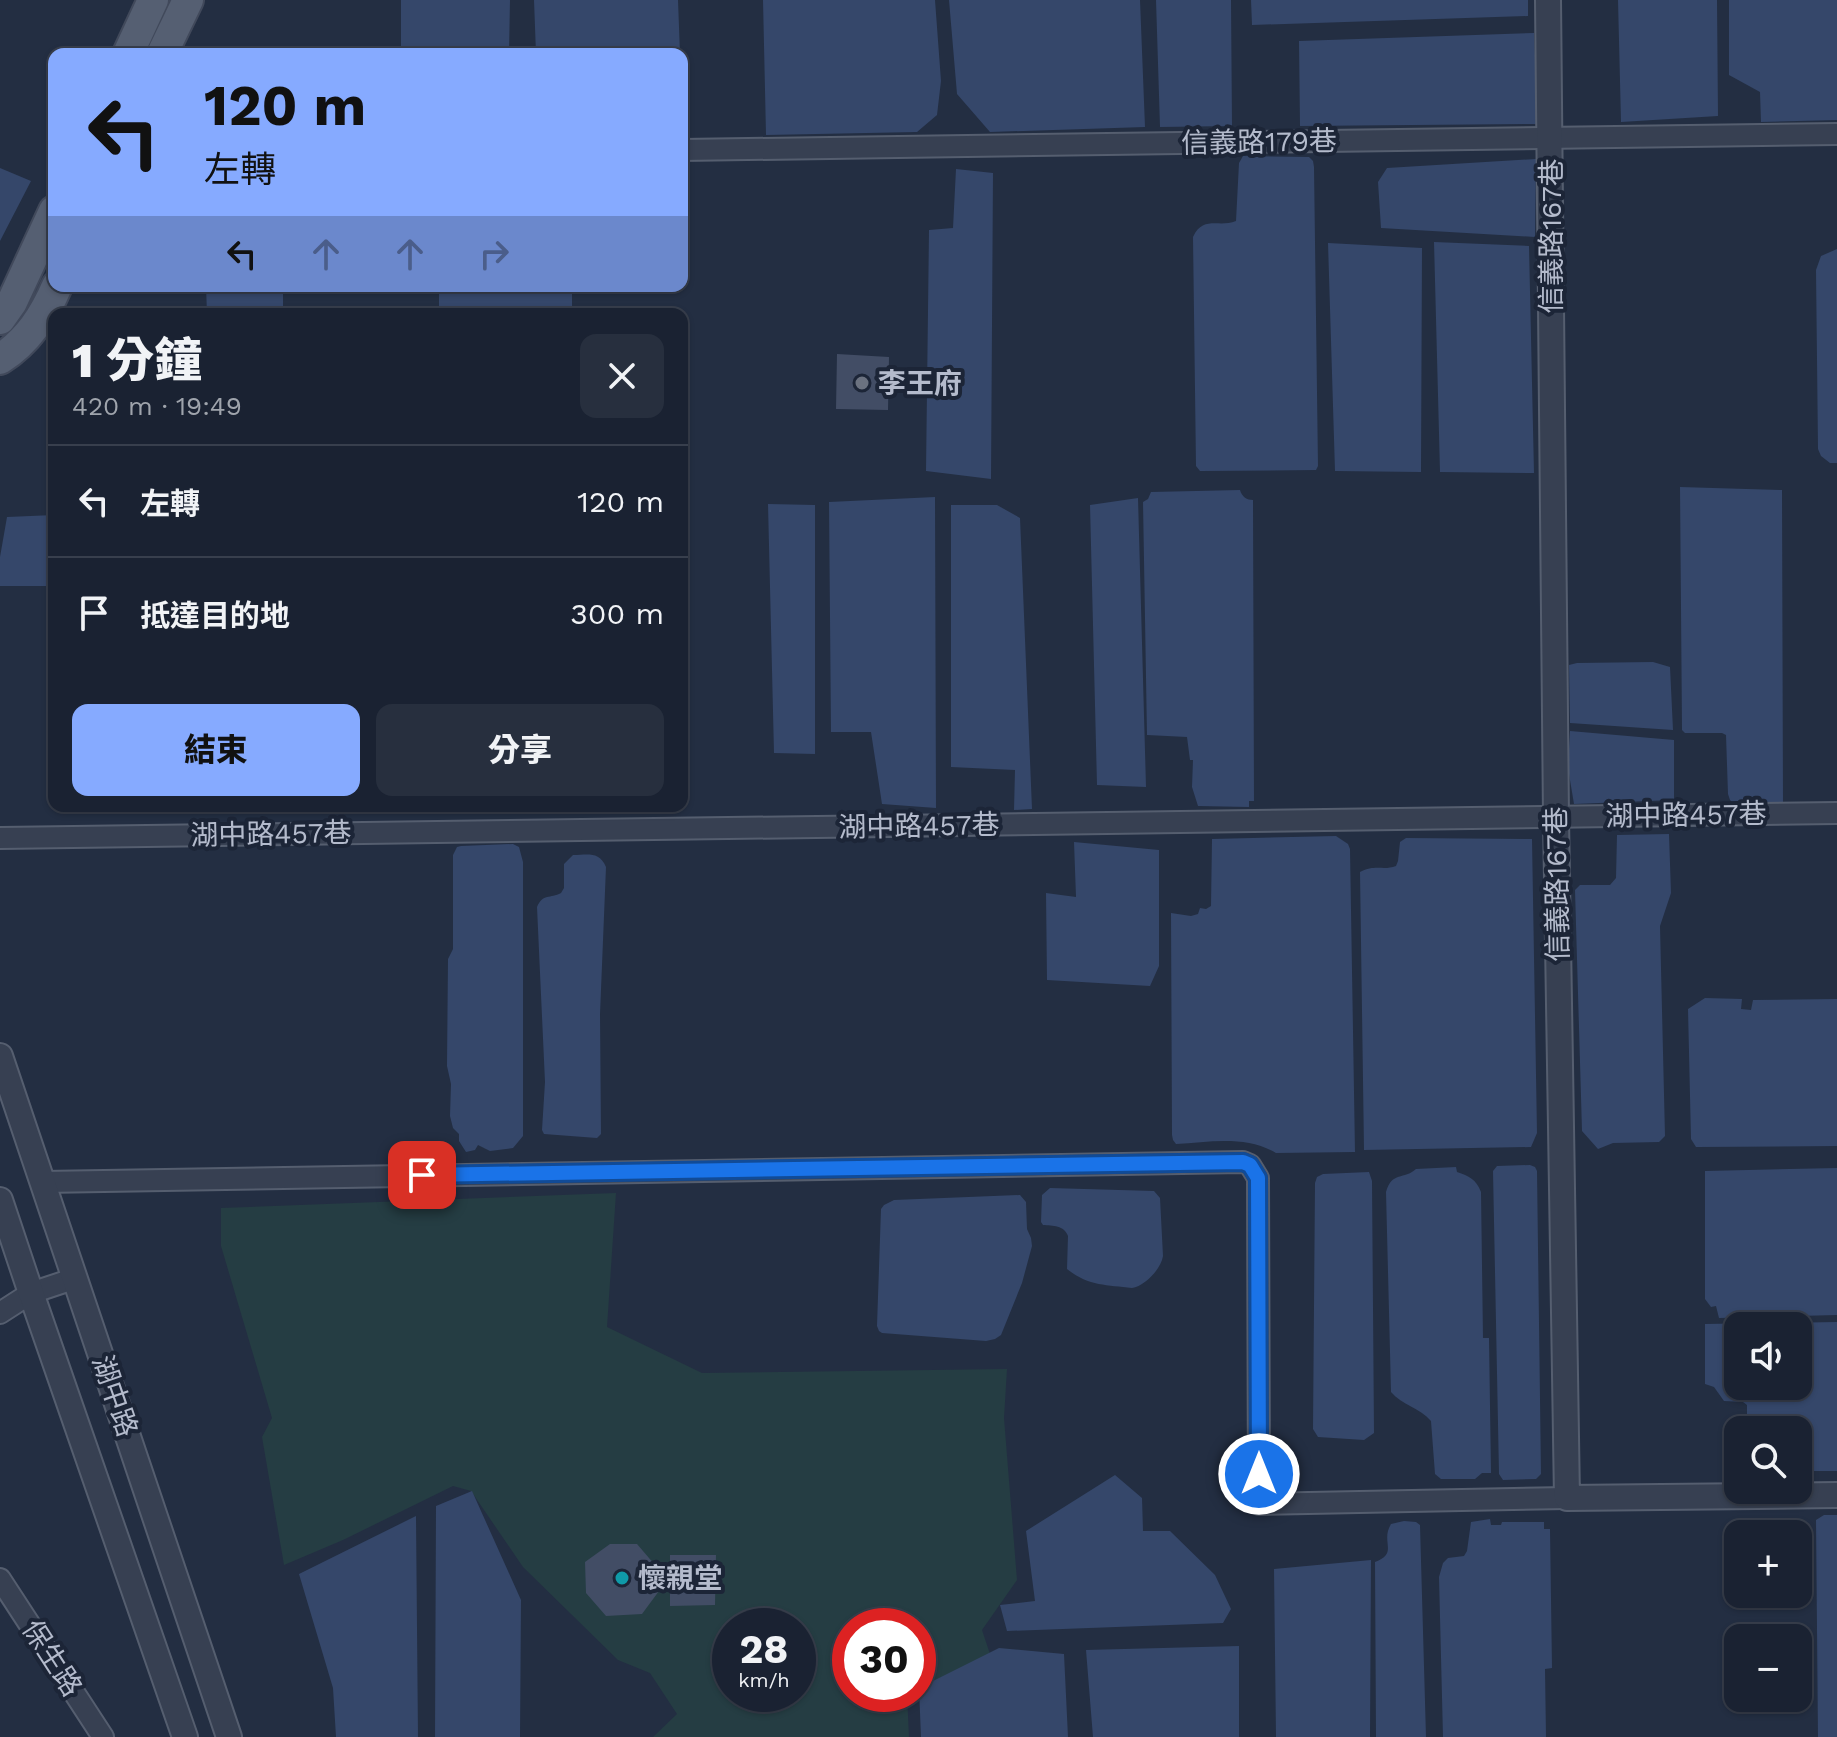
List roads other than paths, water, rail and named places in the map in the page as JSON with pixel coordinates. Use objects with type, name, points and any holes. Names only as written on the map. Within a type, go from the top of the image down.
[{"type":"main road","points":[[131,48],[153,0]]},
{"type":"main road","points":[[165,48],[188,0]]},
{"type":"main road","points":[[6,311],[48,224]]},
{"type":"main road","points":[[1,363],[29,334],[54,292]]},
{"type":"street","name":"信義路167巷","points":[[1548,0],[1567,1498]]},
{"type":"street","name":"信義路179巷","points":[[688,150],[1837,134]]},
{"type":"street","name":"湖中路457巷","points":[[0,838],[1837,813]]},
{"type":"street","name":"湖中路","points":[[0,1056],[229,1737]]},
{"type":"street","points":[[43,1182],[1243,1162],[1250,1165],[1258,1178],[1259,1504],[1837,1495]]},
{"type":"street","name":"湖中路","points":[[0,1200],[185,1737]]},
{"type":"street","points":[[0,1313],[31,1293],[76,1278]]},
{"type":"street","name":"保生路","points":[[0,1579],[103,1737]]},
{"type":"water","points":[[401,0],[510,0],[509,48],[401,48]]},
{"type":"water","points":[[534,0],[678,0],[680,48],[536,48]]},
{"type":"water","points":[[763,0],[935,0],[941,81],[937,115],[917,132],[766,135]]},
{"type":"water","points":[[949,0],[1140,0],[1145,127],[990,132],[957,94]]},
{"type":"water","points":[[1156,0],[1231,0],[1232,126],[1160,127]]},
{"type":"water","points":[[1251,0],[1528,0],[1528,16],[1252,25]]},
{"type":"water","points":[[1618,0],[1717,0],[1718,116],[1621,122]]},
{"type":"water","points":[[1729,0],[1837,0],[1837,120],[1761,122],[1760,92],[1729,75]]},
{"type":"water","points":[[1534,33],[1538,124],[1300,126],[1299,41]]},
{"type":"water","points":[[1243,156],[1309,157],[1313,161],[1316,470],[1200,471],[1196,466],[1193,237],[1197,230],[1207,224],[1236,221],[1239,163]]},
{"type":"water","points":[[1536,159],[1535,237],[1381,228],[1378,182],[1387,168]]},
{"type":"water","points":[[0,168],[31,181],[0,241]]},
{"type":"water","points":[[956,169],[993,173],[991,479],[926,471],[929,230],[953,228]]},
{"type":"water","points":[[1434,242],[1529,246],[1534,473],[1440,472]]},
{"type":"water","points":[[1328,243],[1422,248],[1421,472],[1335,471]]},
{"type":"water","points":[[1837,249],[1837,463],[1830,463],[1818,449],[1816,270],[1821,256]]},
{"type":"water","points":[[206,292],[283,292],[283,308],[207,308]]},
{"type":"water","points":[[439,292],[572,292],[572,308],[439,308]]},
{"type":"water","points":[[1680,487],[1782,490],[1783,803],[1733,803],[1728,794],[1726,735],[1685,733],[1682,730]]},
{"type":"water","points":[[1240,490],[1245,498],[1253,500],[1254,801],[1249,801],[1249,807],[1198,806],[1192,787],[1193,760],[1190,760],[1187,737],[1147,735],[1143,502],[1151,492]]},
{"type":"water","points":[[935,497],[936,808],[882,804],[871,732],[831,732],[829,502]]},
{"type":"water","points":[[1138,498],[1146,787],[1097,785],[1090,505]]},
{"type":"water","points":[[768,504],[815,505],[815,754],[774,753]]},
{"type":"water","points":[[951,505],[997,505],[1020,518],[1032,809],[1014,810],[1015,770],[951,767]]},
{"type":"water","points":[[48,515],[48,586],[0,586],[0,557],[7,517]]},
{"type":"water","points":[[1653,662],[1670,667],[1673,730],[1570,723],[1569,665]]},
{"type":"water","points":[[1570,731],[1674,740],[1674,800],[1574,804],[1568,768]]},
{"type":"water","points":[[1669,834],[1671,893],[1660,926],[1665,1136],[1659,1142],[1613,1143],[1598,1149],[1582,1131],[1575,890],[1580,885],[1610,885],[1616,878],[1617,835]]},
{"type":"water","points":[[1336,836],[1350,849],[1355,1152],[1276,1153],[1252,1144],[1228,1141],[1176,1144],[1172,1135],[1171,913],[1191,916],[1198,914],[1200,908],[1211,906],[1212,839]]},
{"type":"water","points":[[1406,838],[1532,839],[1537,1133],[1531,1147],[1364,1150],[1360,872],[1396,866],[1400,842]]},
{"type":"water","points":[[1074,842],[1159,850],[1159,966],[1150,986],[1047,980],[1046,893],[1076,897]]},
{"type":"water","points":[[513,844],[519,847],[523,862],[523,1136],[513,1148],[490,1151],[478,1145],[475,1150],[466,1152],[450,1116],[451,1084],[447,1066],[448,959],[453,949],[453,855],[461,846]]},
{"type":"water","points":[[573,855],[596,856],[606,867],[600,1014],[601,1134],[597,1138],[544,1134],[542,1130],[545,1082],[537,907],[544,898],[561,893],[564,888],[564,864]]},
{"type":"water","points":[[1705,998],[1742,999],[1741,1009],[1751,1010],[1753,1000],[1837,999],[1837,1146],[1696,1147],[1691,1139],[1688,1009]]},
{"type":"water","points":[[1530,1165],[1537,1171],[1541,1474],[1536,1479],[1503,1480],[1499,1474],[1493,1171],[1497,1166]]},
{"type":"water","points":[[1456,1167],[1457,1172],[1474,1181],[1481,1192],[1483,1338],[1489,1338],[1491,1473],[1482,1473],[1475,1479],[1441,1479],[1435,1474],[1431,1421],[1391,1392],[1386,1192],[1395,1178],[1416,1169]]},
{"type":"water","points":[[1837,1168],[1837,1315],[1724,1312],[1724,1318],[1719,1318],[1716,1306],[1711,1307],[1705,1299],[1705,1171]]},
{"type":"water","points":[[1369,1172],[1372,1181],[1374,1433],[1364,1440],[1318,1437],[1313,1429],[1315,1183],[1317,1177],[1323,1174]]},
{"type":"water","points":[[1050,1188],[1154,1191],[1160,1198],[1163,1256],[1156,1271],[1142,1284],[1132,1288],[1090,1282],[1067,1269],[1066,1232],[1041,1222],[1042,1195]]},
{"type":"water","points":[[1020,1195],[1026,1202],[1027,1229],[1032,1246],[1022,1283],[1001,1335],[986,1341],[879,1331],[881,1209],[884,1205],[894,1200]]},
{"type":"water","points":[[1812,1322],[1837,1322],[1837,1471],[1812,1471],[1812,1416],[1747,1416],[1747,1405],[1724,1401],[1714,1387],[1705,1384],[1705,1324],[1724,1324],[1724,1400],[1812,1400]]},
{"type":"water","points":[[1115,1475],[1142,1498],[1143,1531],[1170,1531],[1215,1575],[1231,1609],[1223,1623],[1007,1631],[1000,1605],[1035,1601],[1026,1531]]},
{"type":"water","points":[[472,1491],[521,1600],[520,1737],[435,1737],[436,1506]]},
{"type":"water","points":[[1824,1515],[1837,1515],[1837,1737],[1818,1737],[1816,1520]]},
{"type":"water","points":[[416,1516],[418,1737],[336,1737],[333,1688],[299,1574]]},
{"type":"water","points":[[1490,1519],[1491,1525],[1544,1522],[1544,1529],[1550,1529],[1552,1668],[1545,1669],[1546,1737],[1443,1737],[1439,1577],[1448,1558],[1464,1556],[1467,1551],[1471,1522]]},
{"type":"water","points":[[1404,1521],[1420,1525],[1426,1737],[1376,1737],[1375,1562],[1388,1551],[1387,1536],[1391,1524]]},
{"type":"water","points":[[1371,1560],[1370,1737],[1276,1737],[1274,1569]]},
{"type":"water","points":[[1239,1646],[1239,1737],[1093,1737],[1086,1650]]},
{"type":"water","points":[[999,1648],[1064,1654],[1068,1737],[921,1737],[920,1712],[936,1712],[936,1680]]},
{"type":"place","name":"李王府","points":[[862,383]]},
{"type":"place","name":"懷親堂","points":[[622,1578]]}]
